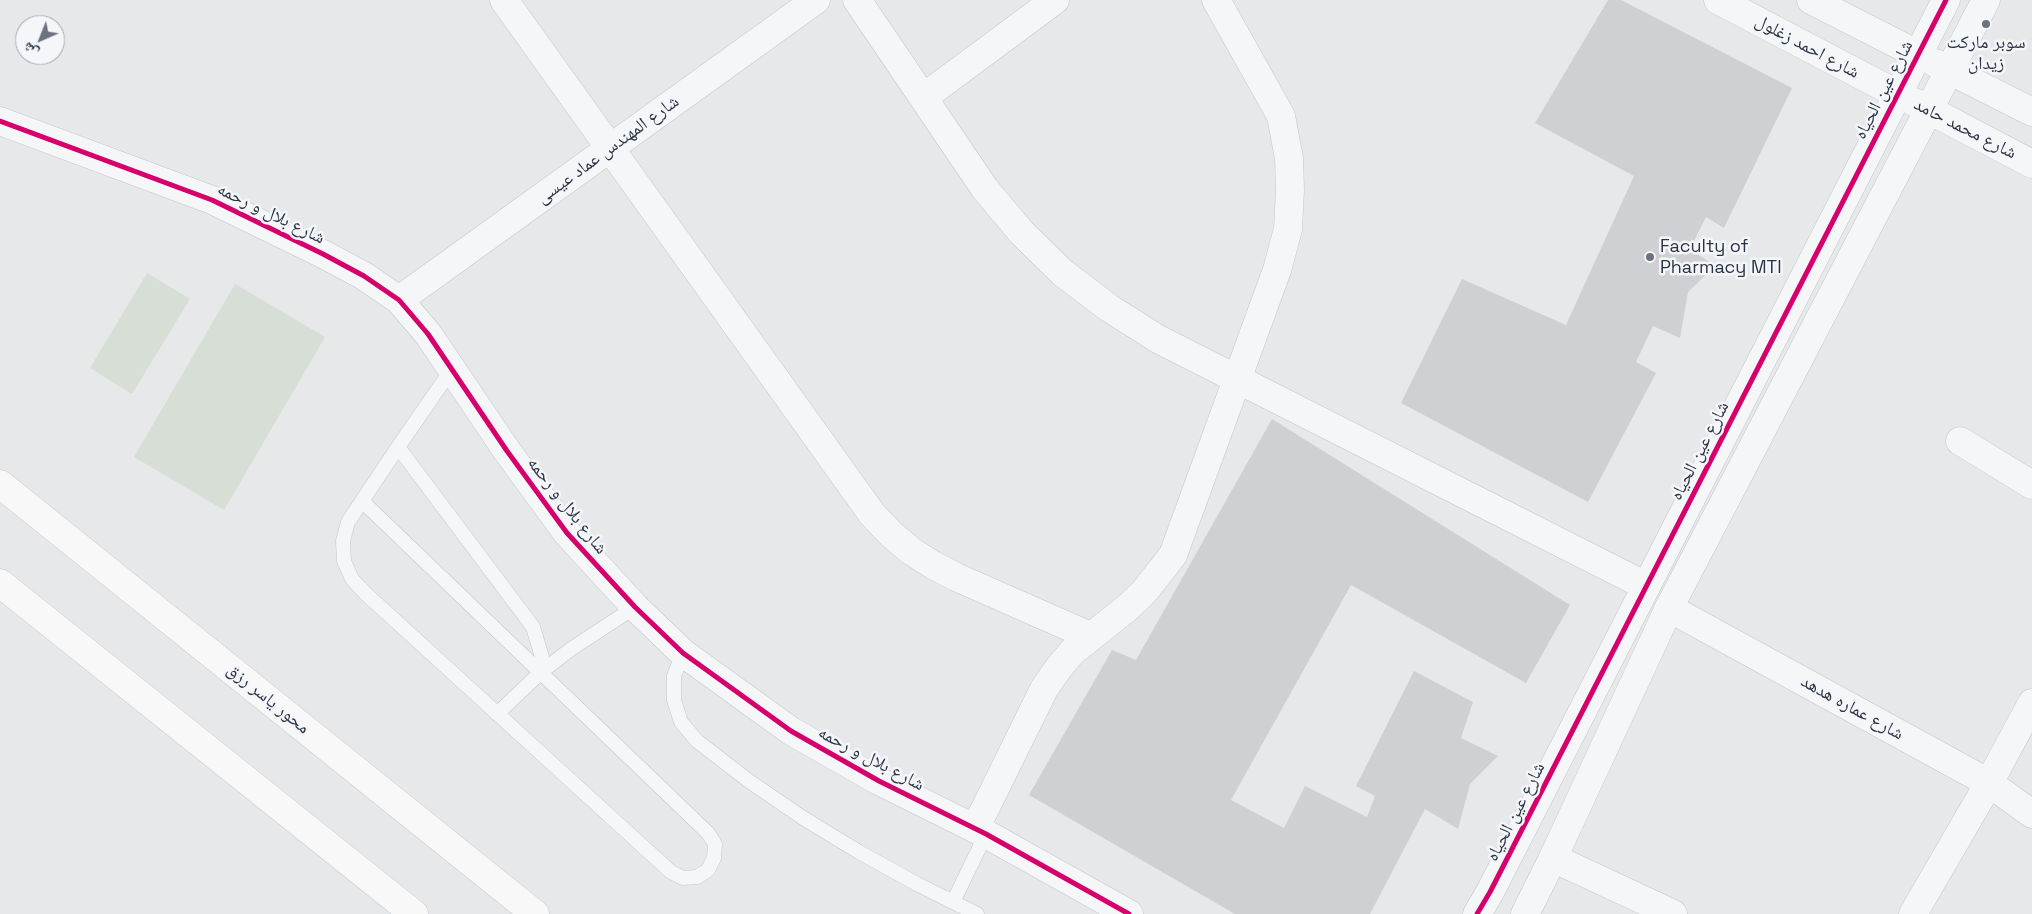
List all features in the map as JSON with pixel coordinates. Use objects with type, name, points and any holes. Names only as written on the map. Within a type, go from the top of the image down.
[{"type":"main road","name":"محور ياسر رزق","points":[[0,484],[535,914]]},
{"type":"main road","points":[[0,583],[414,914]]},
{"type":"street","points":[[504,0],[872,514],[890,534],[910,551],[948,573],[1090,636]]},
{"type":"street","name":"شارع المهندس عماد عيسى","points":[[399,300],[816,0]]},
{"type":"street","points":[[857,0],[985,188],[1022,233],[1063,273],[1109,308],[1158,338],[1646,586]]},
{"type":"street","points":[[924,97],[1055,0]]},
{"type":"street","points":[[981,832],[1044,689],[1072,652],[1144,592],[1173,555],[1277,270],[1288,229],[1290,190],[1289,158],[1281,116],[1216,0]]},
{"type":"street","name":"شارع احمد زغلول","points":[[1718,0],[1897,94]]},
{"type":"street","points":[[1811,0],[2032,112]]},
{"type":"street","name":"شارع عين الحياه","points":[[1477,914],[1490,892],[1946,0]]},
{"type":"street","points":[[1525,914],[1554,858],[1669,608],[1951,71],[1986,0]]},
{"type":"street","name":"شارع محمد حامد","points":[[1897,94],[2032,164]]},
{"type":"street","name":"شارع بلال و رحمه","points":[[0,120],[212,200],[323,254],[364,276],[399,300],[428,334],[507,451],[567,533],[635,607],[682,653],[792,732],[879,781],[981,832],[1129,914]]},
{"type":"street","points":[[1960,441],[2032,485]]},
{"type":"street","name":"شارع عماره هدهد","points":[[1669,608],[1989,783],[2032,814]]},
{"type":"street","points":[[1913,914],[1989,783],[2032,703]]},
{"type":"street","points":[[1554,858],[1672,914]]},
{"type":"lane","points":[[362,501],[708,833],[715,844],[714,858],[708,870],[697,877],[683,878],[671,872],[365,593],[352,579],[344,561],[343,541],[348,522],[362,501],[398,447],[452,369]]},
{"type":"lane","points":[[398,447],[533,627],[542,657],[541,672]]},
{"type":"lane","points":[[498,714],[541,672],[602,627],[635,607]]},
{"type":"lane","points":[[682,653],[674,676],[674,700],[681,722],[696,741],[749,781],[803,818],[859,852],[977,914]]},
{"type":"lane","points":[[953,902],[981,832]]},
{"type":"shaded area","points":[[147,273],[190,299],[132,394],[90,368]]},
{"type":"shaded area","points":[[235,284],[325,337],[224,510],[134,457]]},
{"type":"building","name":"Faculty of Pharmacy MTI","points":[[1608,0],[1621,0],[1792,88],[1724,228],[1706,217],[1690,249],[1715,266],[1688,292],[1680,338],[1653,326],[1636,362],[1656,373],[1588,502],[1401,403],[1462,279],[1566,325],[1634,176],[1535,123]]},
{"type":"building","points":[[1272,419],[1570,605],[1526,683],[1351,585],[1231,800],[1284,828],[1305,786],[1367,817],[1375,796],[1356,786],[1414,671],[1473,702],[1461,738],[1498,756],[1470,784],[1458,829],[1425,809],[1370,914],[1235,914],[1029,795],[1112,650],[1136,660]]},
{"type":"cycle path","points":[[1477,914],[1490,892],[1946,0]]},
{"type":"cycle path","points":[[0,121],[212,200],[323,254],[364,276],[399,300],[428,334],[507,451],[567,533],[635,607],[683,653],[791,731],[879,781],[986,834],[1129,914]]},
{"type":"place","name":"سوبر ماركت زيدان","points":[[1986,24]]},
{"type":"place","name":"Faculty of Pharmacy MTI","points":[[1650,257]]}]
